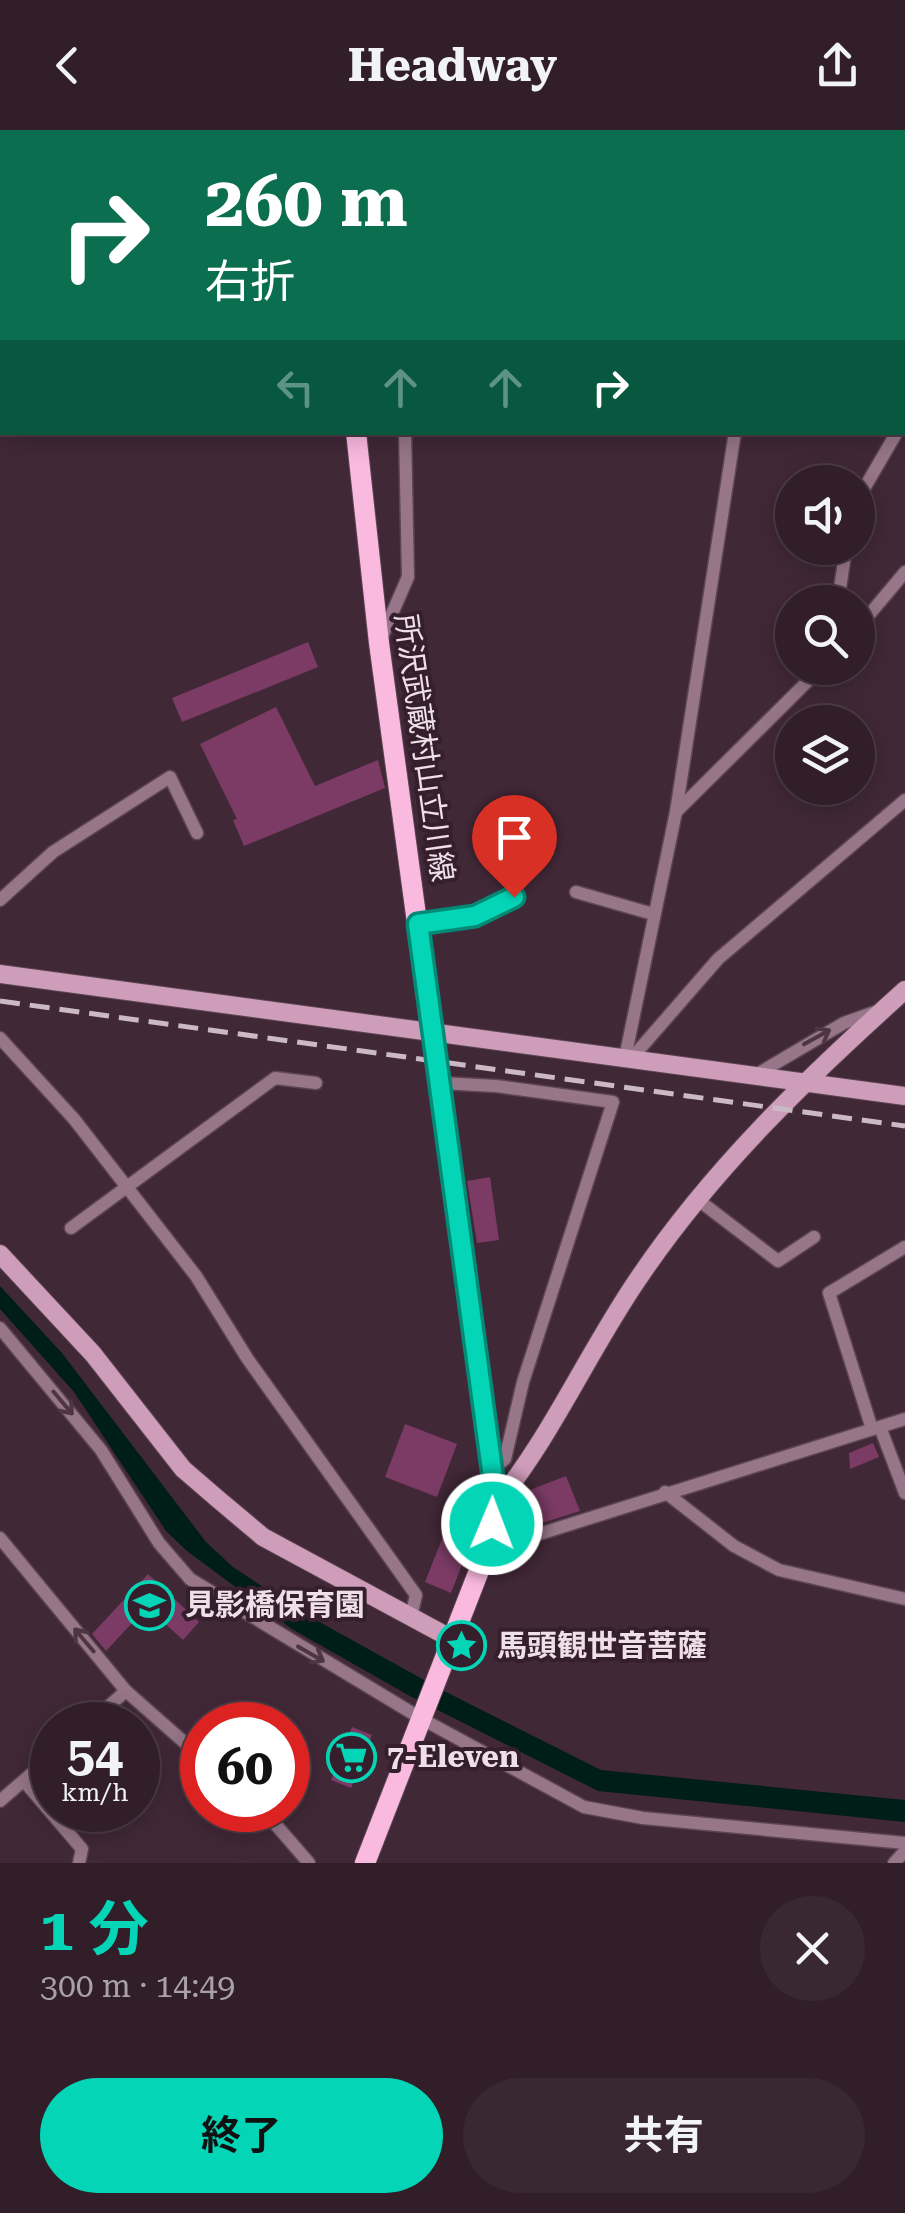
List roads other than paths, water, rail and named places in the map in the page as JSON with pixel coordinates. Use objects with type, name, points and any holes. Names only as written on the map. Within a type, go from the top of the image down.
[{"type":"main road","name":"所沢武蔵村山立川線","points":[[356,435],[379,643],[496,1504],[488,1545],[423,1715]]},
{"type":"main road","points":[[365,1863],[423,1715]]},
{"type":"street","points":[[379,643],[408,577],[405,435]]},
{"type":"street","points":[[628,1059],[653,914],[676,812],[735,435]]},
{"type":"street","points":[[875,469],[895,435]]},
{"type":"street","points":[[875,608],[905,572]]},
{"type":"street","points":[[676,812],[805,685]]},
{"type":"street","points":[[0,900],[54,852],[170,777],[197,833]]},
{"type":"street","points":[[628,1059],[718,960],[905,800]]},
{"type":"street","points":[[576,892],[653,914]]},
{"type":"street","points":[[418,924],[475,916],[514,897]]},
{"type":"street","points":[[0,974],[905,1096]]},
{"type":"street","points":[[496,1504],[517,1478],[636,1282],[697,1199],[801,1083],[905,990]]},
{"type":"street","points":[[754,1076],[844,1023],[884,1009]]},
{"type":"street","points":[[0,1038],[74,1119],[196,1276],[247,1358],[416,1595],[411,1618]]},
{"type":"street","points":[[71,1228],[275,1078],[316,1083]]},
{"type":"street","points":[[441,1083],[496,1086],[613,1102],[523,1382],[506,1459],[492,1470]]},
{"type":"street","points":[[697,1199],[778,1261],[814,1237]]},
{"type":"street","points":[[905,1247],[828,1293],[876,1428],[905,1493]]},
{"type":"street","points":[[0,1254],[93,1354],[183,1469],[263,1537],[411,1618],[448,1649]]},
{"type":"street","points":[[0,1328],[101,1450],[160,1542],[190,1579],[584,1807],[643,1818],[905,1843]]},
{"type":"street","points":[[488,1545],[517,1540],[905,1419]]},
{"type":"street","points":[[664,1492],[734,1546],[779,1570],[905,1597]]},
{"type":"street","points":[[0,1538],[126,1691],[180,1739]]},
{"type":"street","points":[[114,1702],[126,1691]]},
{"type":"street","points":[[0,1801],[30,1776]]},
{"type":"street","points":[[24,1781],[82,1849],[80,1863]]},
{"type":"street","points":[[282,1832],[309,1863]]},
{"type":"street","points":[[894,1863],[905,1850]]},
{"type":"railway","points":[[0,1001],[905,1126]]},
{"type":"place","name":"見影橋保育園","points":[[150,1605]]},
{"type":"place","name":"馬頭観世音菩薩","points":[[462,1646]]},
{"type":"place","name":"7-Eleven","points":[[352,1757]]}]
